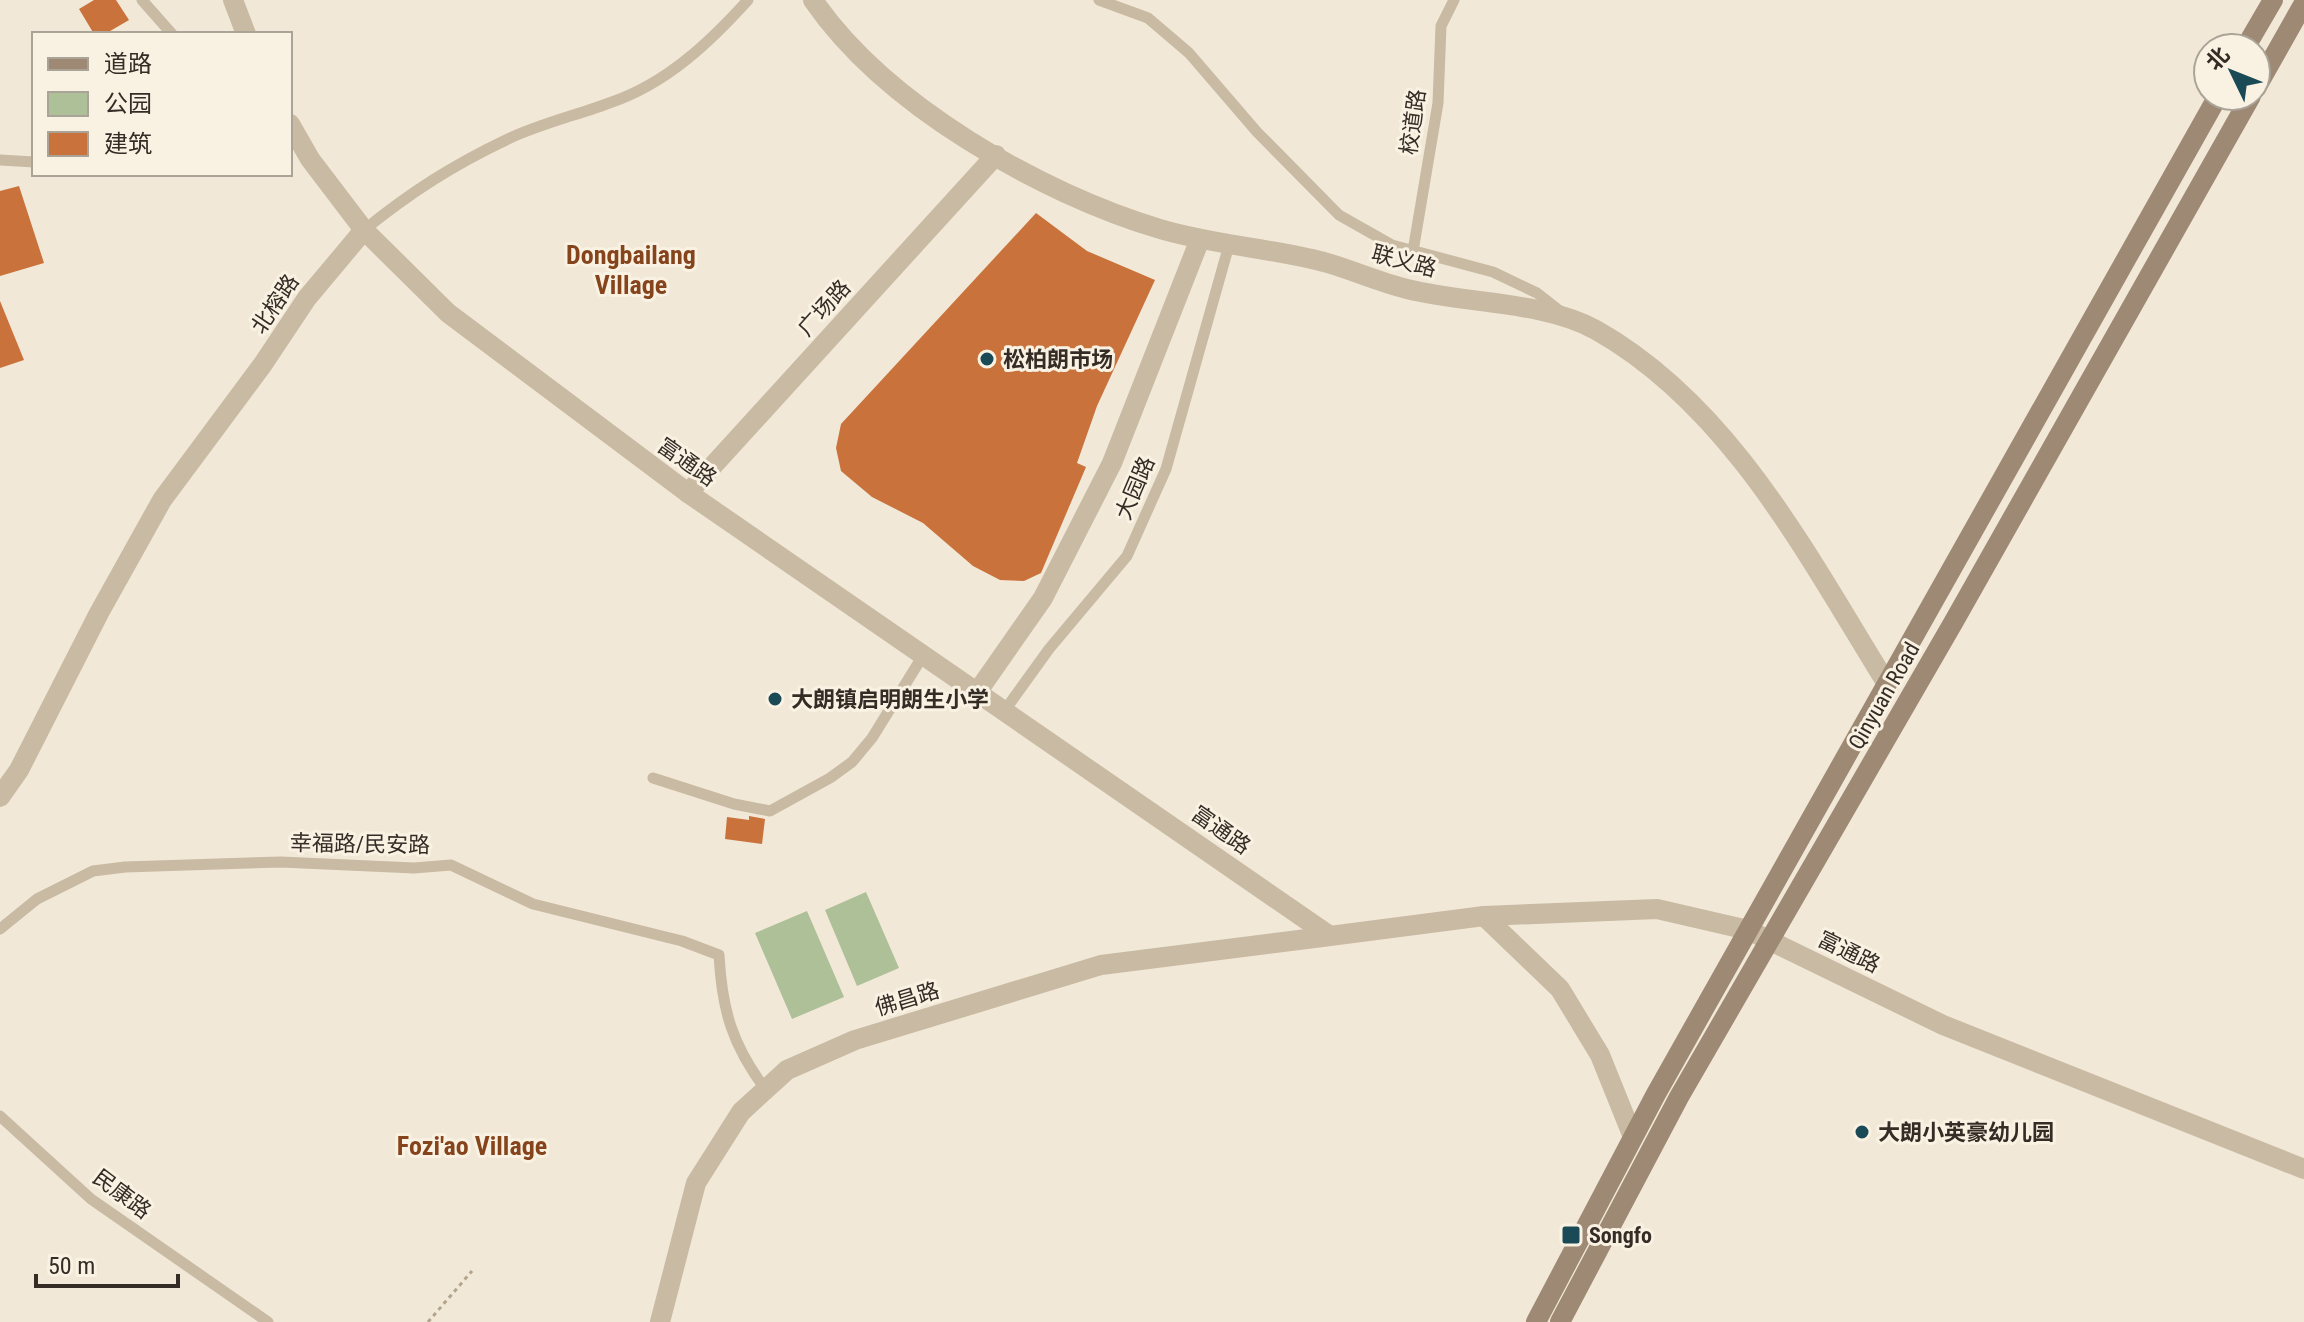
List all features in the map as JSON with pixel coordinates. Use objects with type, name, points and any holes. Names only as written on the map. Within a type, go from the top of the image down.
[{"type":"main road","points":[[2254,32],[2273,0]]},
{"type":"main road","points":[[2272,60],[2304,3]]},
{"type":"main road","name":"Qinyuan Road","points":[[1536,1322],[1633,1137],[1748,930],[2209,112]]},
{"type":"main road","name":"Qinyuan Road","points":[[1560,1322],[1679,1097],[1772,940],[2242,112]]},
{"type":"street","points":[[233,0],[245,32]]},
{"type":"street","name":"联义路","points":[[813,0],[829,23],[880,75],[996,155],[1062,194],[1160,229],[1200,239],[1322,262],[1407,289],[1567,317],[1625,348],[1679,391],[1777,509],[1887,684]]},
{"type":"street","name":"富通路","points":[[292,128],[310,159],[364,230],[448,313],[688,493],[1330,936],[1484,916],[1657,909],[1748,930],[1943,1025],[2304,1169]]},
{"type":"street","name":"广场路","points":[[688,493],[996,155]]},
{"type":"street","name":"北榕路","points":[[0,797],[19,770],[99,613],[162,500],[263,364],[307,298],[364,230]]},
{"type":"street","points":[[978,691],[1043,598],[1112,463],[1200,239]]},
{"type":"street","points":[[1484,916],[1560,989],[1600,1055],[1633,1137]]},
{"type":"street","name":"佛昌路","points":[[660,1322],[696,1183],[741,1112],[787,1070],[855,1040],[1101,965],[1330,936]]},
{"type":"lane","points":[[142,0],[170,32]]},
{"type":"lane","name":"北榕路","points":[[364,230],[416,188],[510,138],[615,101],[664,75],[706,46],[748,0]]},
{"type":"lane","points":[[1099,0],[1148,18],[1189,53],[1257,132],[1339,215],[1392,245],[1493,272],[1537,293],[1567,317]]},
{"type":"lane","name":"校道路","points":[[1413,251],[1438,103],[1441,26],[1454,0]]},
{"type":"lane","points":[[0,160],[32,162]]},
{"type":"lane","name":"大园路","points":[[1005,710],[1049,649],[1127,556],[1166,469],[1229,245]]},
{"type":"lane","points":[[653,778],[734,804],[770,811],[830,778],[852,762],[872,738],[924,654]]},
{"type":"lane","name":"幸福路/民安路","points":[[0,929],[37,899],[93,871],[281,862],[414,868],[451,865],[533,904],[682,941],[719,955],[722,1003],[743,1059],[766,1090]]},
{"type":"lane","name":"民康路","points":[[0,1116],[91,1199],[268,1322]]},
{"type":"path","points":[[428,1322],[472,1271]]},
{"type":"green space","points":[[866,892],[899,968],[857,986],[825,910]]},
{"type":"green space","points":[[807,911],[844,997],[792,1019],[755,933]]},
{"type":"building","points":[[94,0],[116,0],[129,20],[108,32],[93,32],[79,9]]},
{"type":"building","points":[[19,186],[44,263],[0,276],[0,191]]},
{"type":"building","name":"松柏朗市场","points":[[1036,213],[1087,251],[1155,280],[1097,406],[1077,463],[1086,467],[1041,573],[1024,581],[1000,580],[973,566],[923,523],[872,497],[841,471],[836,448],[841,424]]},
{"type":"building","points":[[0,301],[24,360],[0,368]]},
{"type":"building","points":[[749,816],[765,819],[762,844],[725,839],[727,817],[749,820]]},
{"type":"place","name":"松柏朗市场","points":[[987,359]]},
{"type":"place","name":"大朗镇启明朗生小学","points":[[775,699]]},
{"type":"place","name":"大朗小英豪幼儿园","points":[[1862,1132]]},
{"type":"place","name":"Songfo","points":[[1571,1235]]},
{"type":"district","name":"Dongbailang Village","points":[[631,270]]},
{"type":"district","name":"Fozi'ao Village","points":[[472,1146]]}]
